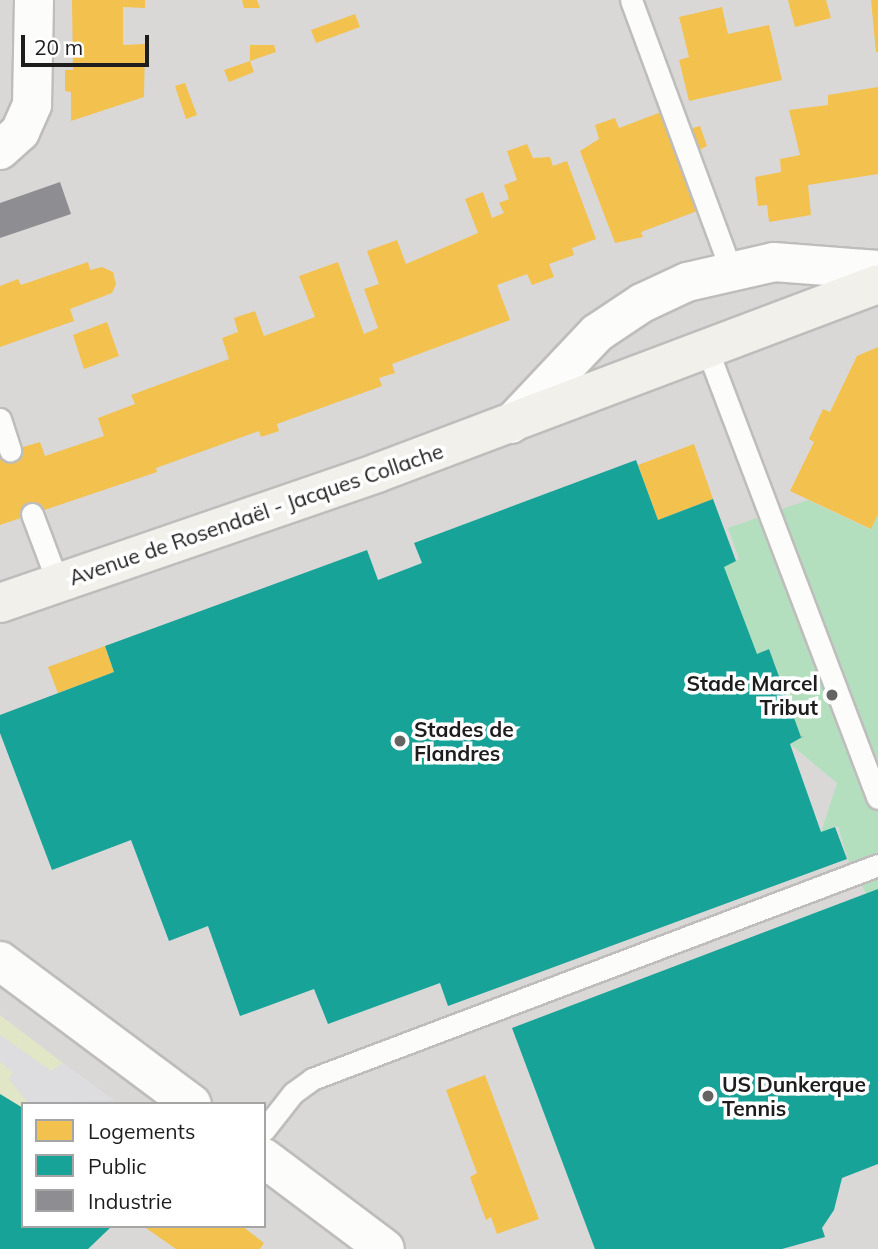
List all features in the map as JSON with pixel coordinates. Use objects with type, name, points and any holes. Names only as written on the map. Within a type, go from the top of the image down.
[{"type":"street","points":[[0,150],[20,132],[32,105],[34,0]]},
{"type":"street","name":"Avenue de Rosendaël - Jacques Collache","points":[[511,424],[578,350],[619,317],[687,282],[774,262],[878,270]]},
{"type":"street","name":"Avenue de Rosendaël - Jacques Collache","points":[[0,603],[511,424],[878,284]]},
{"type":"street","points":[[0,961],[189,1102]]},
{"type":"street","points":[[266,1159],[386,1249]]},
{"type":"lane","points":[[631,0],[731,270]]},
{"type":"lane","points":[[707,349],[878,798]]},
{"type":"lane","points":[[0,419],[10,450]]},
{"type":"lane","points":[[32,514],[58,583]]},
{"type":"lane","points":[[266,1127],[293,1093],[312,1079],[878,865]]},
{"type":"shaded area","points":[[0,0],[878,0],[878,1249],[0,1249]]},
{"type":"shaded area","points":[[0,1035],[51,1071],[63,1063],[114,1100],[27,1102],[9,1078],[13,1073],[0,1061]]},
{"type":"green space","name":"Stade Marcel Tribut","points":[[808,500],[870,529],[878,514],[878,889],[866,894],[847,857],[838,826],[821,832],[837,783],[790,744],[804,736],[801,737],[769,649],[757,654],[724,567],[739,559],[728,528]]},
{"type":"green space","points":[[0,1015],[63,1063],[51,1071],[0,1035]]},
{"type":"green space","points":[[0,1061],[13,1073],[9,1079],[27,1102],[21,1102],[21,1107],[0,1094]]},
{"type":"building: Logements","points":[[72,0],[145,0],[145,8],[123,7],[123,45],[145,44],[144,97],[71,121],[71,92],[65,91],[65,70],[73,70]]},
{"type":"building: Logements","points":[[242,0],[257,0],[260,8],[244,8]]},
{"type":"building: Logements","points":[[788,0],[826,0],[831,18],[795,27]]},
{"type":"building: Logements","points":[[871,0],[878,0],[878,52],[876,52]]},
{"type":"building: Logements","points":[[722,7],[728,34],[769,25],[782,80],[689,101],[679,60],[689,57],[679,17]]},
{"type":"building: Logements","points":[[355,14],[360,27],[316,43],[311,30]]},
{"type":"building: Logements","points":[[250,45],[274,45],[276,52],[250,61]]},
{"type":"building: Logements","points":[[250,61],[254,72],[229,82],[224,70]]},
{"type":"building: Logements","points":[[185,83],[197,115],[186,119],[175,86]]},
{"type":"building: Logements","points":[[878,87],[878,174],[808,185],[811,215],[769,222],[767,205],[758,206],[755,177],[781,172],[780,159],[800,155],[789,110],[828,105],[828,95]]},
{"type":"building: Logements","points":[[664,111],[700,210],[641,232],[643,237],[615,243],[580,151],[599,139],[595,125],[615,118],[619,128]]},
{"type":"building: Logements","points":[[700,126],[707,146],[697,151],[689,129]]},
{"type":"building: Logements","points":[[527,144],[533,158],[550,157],[553,166],[567,161],[596,239],[572,248],[574,255],[549,264],[554,277],[532,285],[527,274],[497,285],[510,320],[392,364],[395,373],[379,378],[382,386],[277,424],[279,431],[261,437],[259,431],[156,468],[157,472],[0,525],[0,454],[40,442],[45,456],[104,436],[98,418],[135,404],[131,395],[229,359],[222,338],[238,332],[234,318],[255,311],[264,336],[315,317],[299,276],[338,262],[364,334],[378,328],[364,289],[379,284],[367,251],[397,240],[406,264],[478,233],[465,199],[483,192],[492,218],[504,213],[499,203],[509,199],[504,185],[517,180],[507,151]]},
{"type":"building: Logements","points":[[88,262],[90,270],[102,267],[113,272],[116,284],[112,293],[70,309],[74,321],[0,347],[0,286],[18,279],[21,285]]},
{"type":"building: Logements","points":[[107,322],[119,356],[84,369],[73,335]]},
{"type":"building: Logements","points":[[878,347],[878,514],[871,529],[790,491],[814,442],[809,439],[823,409],[830,412],[857,356]]},
{"type":"building: Logements","points":[[694,444],[713,499],[658,520],[638,465]]},
{"type":"building: Logements","points":[[105,646],[114,672],[58,693],[48,667]]},
{"type":"building: Logements","points":[[485,1075],[539,1219],[497,1234],[491,1217],[486,1220],[470,1177],[477,1173],[446,1090]]},
{"type":"building: Logements","points":[[146,1228],[245,1228],[264,1243],[260,1249],[176,1249]]},
{"type":"building: Public","name":"Stades de Flandres","points":[[636,460],[658,520],[713,499],[736,561],[724,567],[757,654],[769,649],[801,737],[804,736],[790,744],[821,832],[835,827],[847,859],[448,1006],[440,983],[328,1024],[314,989],[240,1016],[208,926],[169,941],[131,840],[52,870],[0,733],[0,715],[114,672],[105,646],[367,550],[378,580],[422,563],[414,543]]},
{"type":"building: Public","name":"US Dunkerque Tennis","points":[[878,889],[878,1164],[842,1178],[834,1210],[822,1228],[825,1237],[782,1249],[595,1249],[512,1028]]},
{"type":"building: Public","points":[[0,1094],[21,1107],[21,1228],[110,1228],[88,1249],[0,1249]]},
{"type":"building: Industrie","points":[[60,182],[71,214],[0,238],[0,203]]},
{"type":"place","name":"Stade Marcel Tribut","points":[[832,695]]},
{"type":"place","name":"Stades de Flandres","points":[[400,741]]},
{"type":"place","name":"US Dunkerque Tennis","points":[[708,1096]]}]
